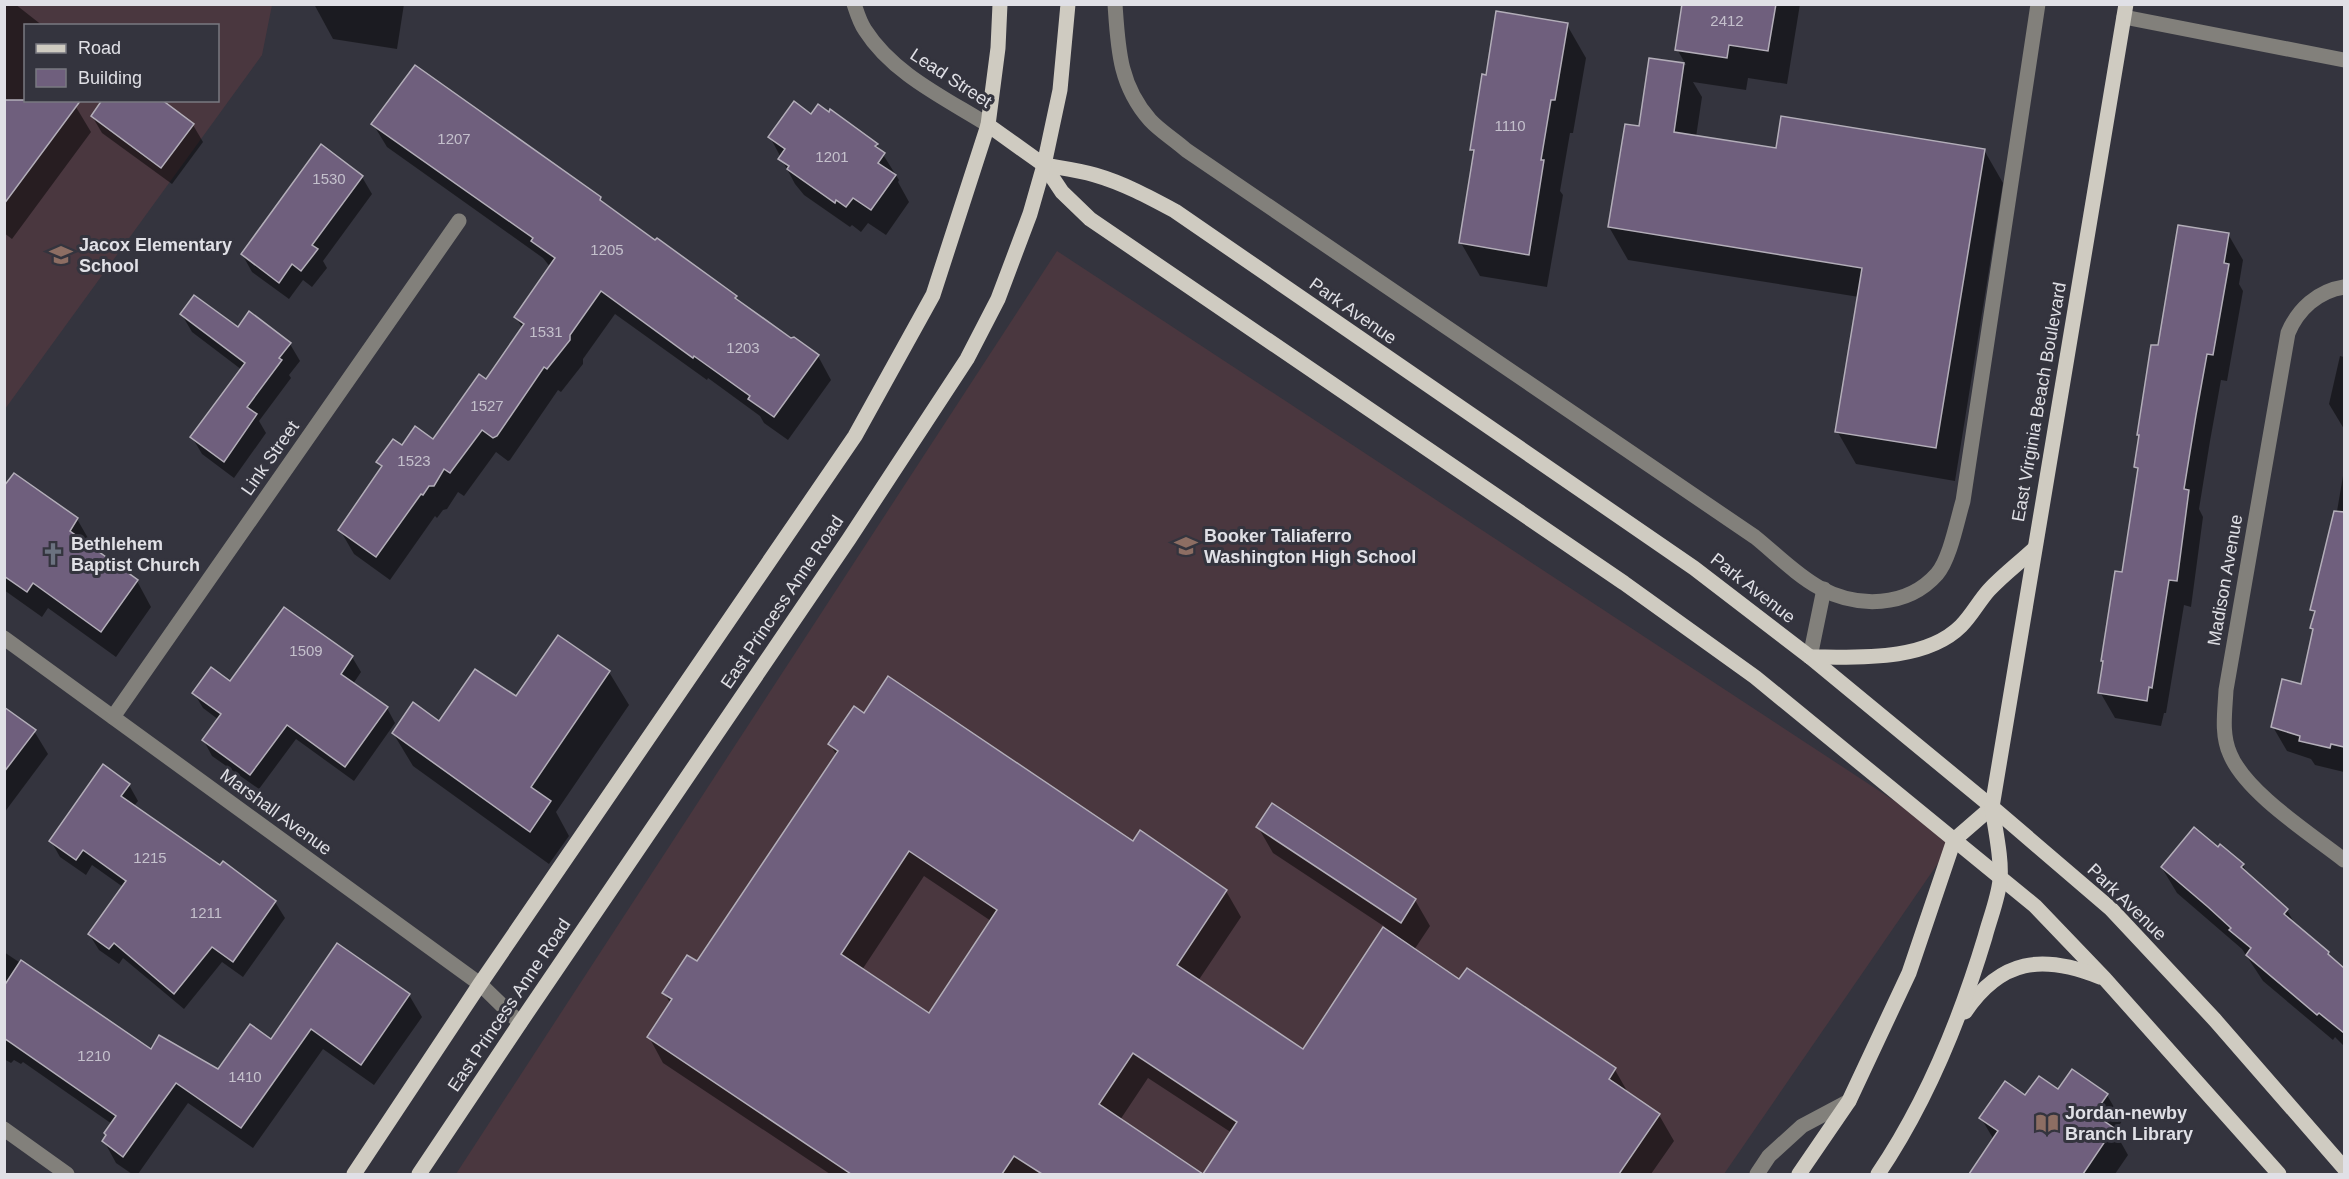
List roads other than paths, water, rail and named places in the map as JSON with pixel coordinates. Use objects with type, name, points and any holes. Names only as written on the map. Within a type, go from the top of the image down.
[{"type":"main road","name":"East Princess Anne Road","points":[[354,1174],[480,984],[855,436],[933,295],[988,125],[998,48],[1000,4]]},
{"type":"main road","name":"East Princess Anne Road","points":[[419,1174],[849,539],[968,359],[998,299],[1030,214],[1044,165],[1060,90],[1068,4]]},
{"type":"main road","name":"East Virginia Beach Boulevard","points":[[1878,1174],[1914,1116],[1950,1035],[1976,965],[2001,878],[1992,807],[2125,11]]},
{"type":"main road","name":"Park Avenue","points":[[988,125],[1044,165],[1062,192],[1090,219],[1624,583],[1755,677],[2036,906],[2105,979],[2279,1174]]},
{"type":"main road","name":"Park Avenue","points":[[1044,165],[1094,175],[1131,188],[1175,212],[1694,568],[1810,657],[1992,807],[2111,909],[2215,1020],[2344,1168]]},
{"type":"main road","points":[[1810,657],[1865,657],[1918,650],[1937,643],[1960,627],[1990,590],[2034,549]]},
{"type":"main road","points":[[1799,1174],[1849,1101],[1909,973],[1954,840],[1992,807]]},
{"type":"main road","points":[[1950,1035],[1979,991],[2000,974],[2026,965],[2058,965],[2078,968],[2105,979]]},
{"type":"street","name":"Lead Street","points":[[854,4],[865,30],[890,60],[914,80],[988,125]]},
{"type":"street","points":[[1115,4],[1118,56],[1130,90],[1150,120],[1186,150],[1755,537],[1824,590],[1845,599],[1880,602],[1898,599],[1918,590],[1938,573],[1947,553],[1963,501],[2038,4]]},
{"type":"street","points":[[2125,11],[2344,60]]},
{"type":"street","name":"Link Street","points":[[113,717],[459,221]]},
{"type":"street","name":"Madison Avenue","points":[[2344,287],[2332,289],[2312,300],[2293,321],[2288,333],[2226,690],[2224,730],[2230,754],[2241,772],[2269,803],[2344,860]]},
{"type":"street","points":[[1810,657],[1824,590]]},
{"type":"street","name":"Marshall Avenue","points":[[4,638],[480,984],[520,1023]]},
{"type":"street","points":[[1757,1174],[1769,1156],[1802,1126],[1849,1101]]},
{"type":"street","points":[[4,1129],[67,1174]]},
{"type":"place","name":"Jacox Elementary School","points":[[61,255]]},
{"type":"place","name":"Booker Taliaferro Washington High School","points":[[1186,546]]},
{"type":"place","name":"Bethlehem Baptist Church","points":[[53,554]]},
{"type":"place","name":"Jordan-newby Branch Library","points":[[2047,1123]]}]
